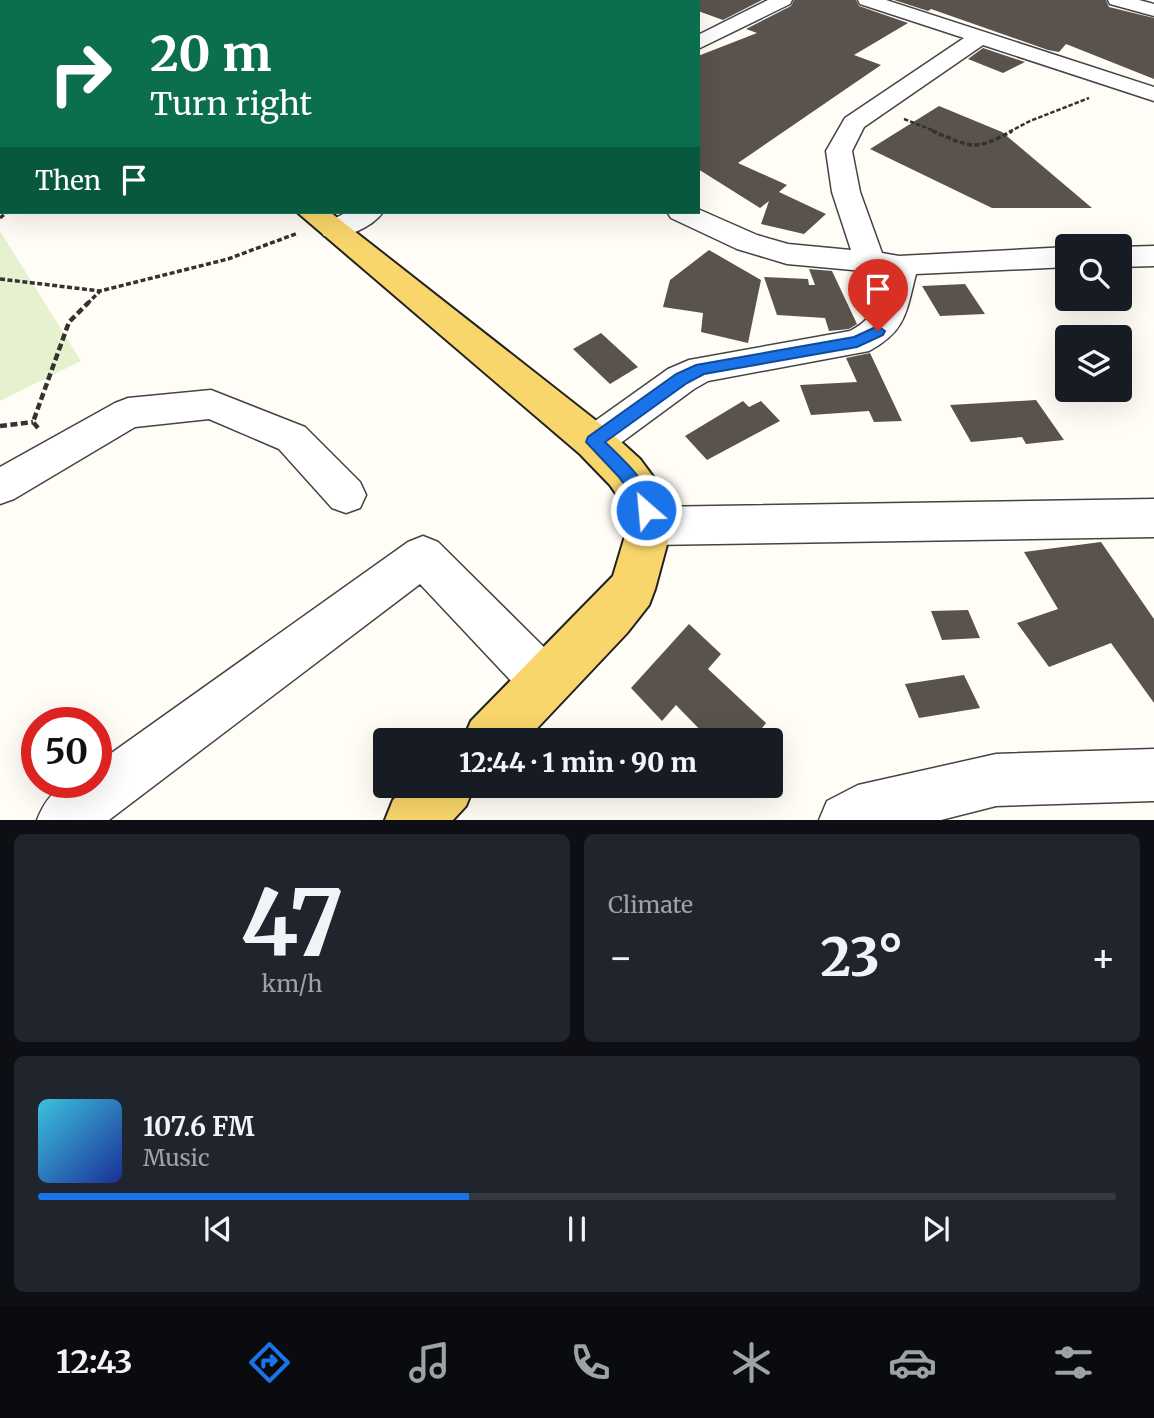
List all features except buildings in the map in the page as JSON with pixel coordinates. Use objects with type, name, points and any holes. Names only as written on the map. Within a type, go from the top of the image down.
[{"type":"main road","points":[[335,219],[594,442],[625,472],[642,495],[650,526],[632,589],[610,616],[502,728]]},
{"type":"main road","points":[[414,820],[435,798]]},
{"type":"street","points":[[700,42],[783,0]]},
{"type":"street","points":[[867,0],[1154,94]]},
{"type":"street","points":[[1117,0],[1154,10]]},
{"type":"street","points":[[870,263],[846,192],[839,151],[854,123],[980,37]]},
{"type":"street","points":[[685,214],[747,242],[786,254],[903,265],[1055,258]]},
{"type":"street","points":[[1132,257],[1154,256]]},
{"type":"street","points":[[594,442],[681,379],[701,369],[857,342],[878,331],[889,315],[903,265]]},
{"type":"street","points":[[0,487],[128,413],[211,404],[292,438],[346,495]]},
{"type":"street","points":[[650,526],[1154,518]]},
{"type":"street","points":[[64,820],[423,556],[546,682]]},
{"type":"street","points":[[846,820],[858,812],[996,780],[1154,775]]},
{"type":"path","points":[[874,107],[972,147],[989,143],[1030,121],[1082,103],[1114,81]]},
{"type":"path","points":[[0,279],[100,291],[228,259],[335,219]]},
{"type":"path","points":[[33,422],[69,322],[100,291]]},
{"type":"path","points":[[0,426],[33,422]]},
{"type":"path","points":[[33,422],[57,454]]},
{"type":"green space","points":[[0,231],[81,361],[0,401]]},
{"type":"route","points":[[646,510],[642,495],[625,472],[594,442],[681,379],[701,369],[857,342],[878,331]]}]
